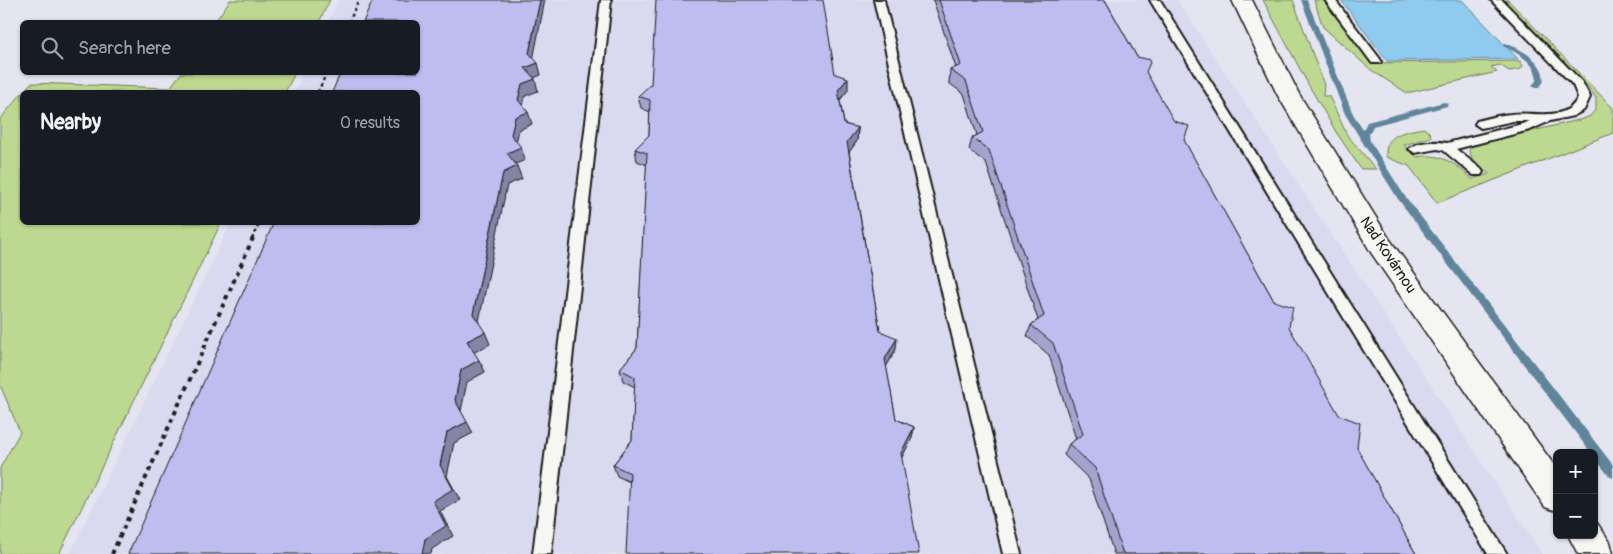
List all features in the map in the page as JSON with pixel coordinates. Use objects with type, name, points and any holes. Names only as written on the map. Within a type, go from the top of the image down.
[{"type":"street","name":"Nad Kovárnou","points":[[1242,0],[1288,94],[1380,247],[1556,494]]},
{"type":"street","points":[[1588,539],[1598,554]]},
{"type":"lane","points":[[542,554],[606,0]]},
{"type":"lane","points":[[879,0],[1012,554]]},
{"type":"lane","points":[[1156,0],[1498,554]]},
{"type":"lane","points":[[1330,0],[1376,61]]},
{"type":"lane","points":[[1415,149],[1437,145],[1447,147],[1526,127],[1547,118],[1569,113],[1580,107],[1584,98],[1582,91],[1496,0]]},
{"type":"lane","points":[[1481,124],[1513,116],[1547,118]]},
{"type":"lane","points":[[1447,147],[1477,172]]},
{"type":"path","points":[[350,20],[359,0]]},
{"type":"path","points":[[319,90],[326,75]]},
{"type":"path","points":[[112,554],[259,225]]},
{"type":"shaded area","points":[[339,0],[1177,0],[1542,554],[70,554],[230,225],[420,225],[420,90],[295,90],[303,75],[420,75],[420,20],[329,20]]},
{"type":"green space","points":[[230,0],[330,0],[320,20],[216,20]]},
{"type":"green space","points":[[1263,0],[1293,0],[1324,85],[1323,96],[1329,96],[1347,135],[1376,169],[1361,169],[1336,132]]},
{"type":"green space","points":[[1314,0],[1325,0],[1372,63],[1520,61],[1523,66],[1521,69],[1509,71],[1500,65],[1491,67],[1497,72],[1407,93],[1371,70],[1323,27]]},
{"type":"green space","points":[[1503,0],[1508,0],[1613,108],[1613,133],[1437,203],[1409,166],[1386,157],[1386,149],[1393,138],[1404,132],[1424,128],[1430,133],[1431,137],[1404,145],[1417,157],[1433,156],[1447,160],[1472,179],[1489,174],[1473,160],[1469,150],[1472,145],[1583,119],[1590,116],[1596,109],[1596,98],[1589,88]]},
{"type":"green space","points":[[180,75],[294,75],[286,90],[25,90],[31,83],[170,88]]},
{"type":"green space","points":[[20,95],[20,225],[220,225],[59,554],[0,554],[0,468],[20,432],[0,385],[0,119]]},
{"type":"water","points":[[1341,0],[1462,0],[1518,59],[1387,61]]},
{"type":"building","points":[[373,0],[540,0],[529,53],[538,63],[525,68],[535,79],[522,84],[518,100],[528,112],[515,117],[511,135],[521,147],[507,153],[517,166],[503,173],[473,314],[485,332],[467,341],[479,360],[461,370],[455,400],[467,422],[447,432],[440,465],[453,489],[433,501],[446,526],[425,539],[422,554],[128,554],[273,225],[420,225],[420,90],[333,90],[340,75],[420,75],[420,20],[364,20]]},
{"type":"building","points":[[656,0],[823,0],[835,74],[848,78],[838,90],[844,124],[858,128],[847,142],[880,331],[897,338],[885,359],[896,419],[914,427],[901,453],[919,554],[626,554],[630,473],[613,465],[632,440],[635,377],[620,369],[637,348],[647,153],[635,149],[649,135],[650,100],[638,96],[651,84]]},
{"type":"building","points":[[939,0],[1105,0],[1137,57],[1151,60],[1146,72],[1174,121],[1189,126],[1184,140],[1274,301],[1293,307],[1289,327],[1339,415],[1360,423],[1357,448],[1416,554],[1123,554],[1095,468],[1069,444],[1083,434],[1053,343],[1031,325],[1044,316],[989,150],[972,138],[983,132],[966,81],[950,70],[961,65]]},
{"type":"waterway","points":[[1304,0],[1349,114],[1401,197],[1613,473]]},
{"type":"waterway","points":[[1505,45],[1523,54],[1538,69],[1541,81],[1536,85]]},
{"type":"waterway","points":[[1366,141],[1365,134],[1370,124],[1444,104]]}]
